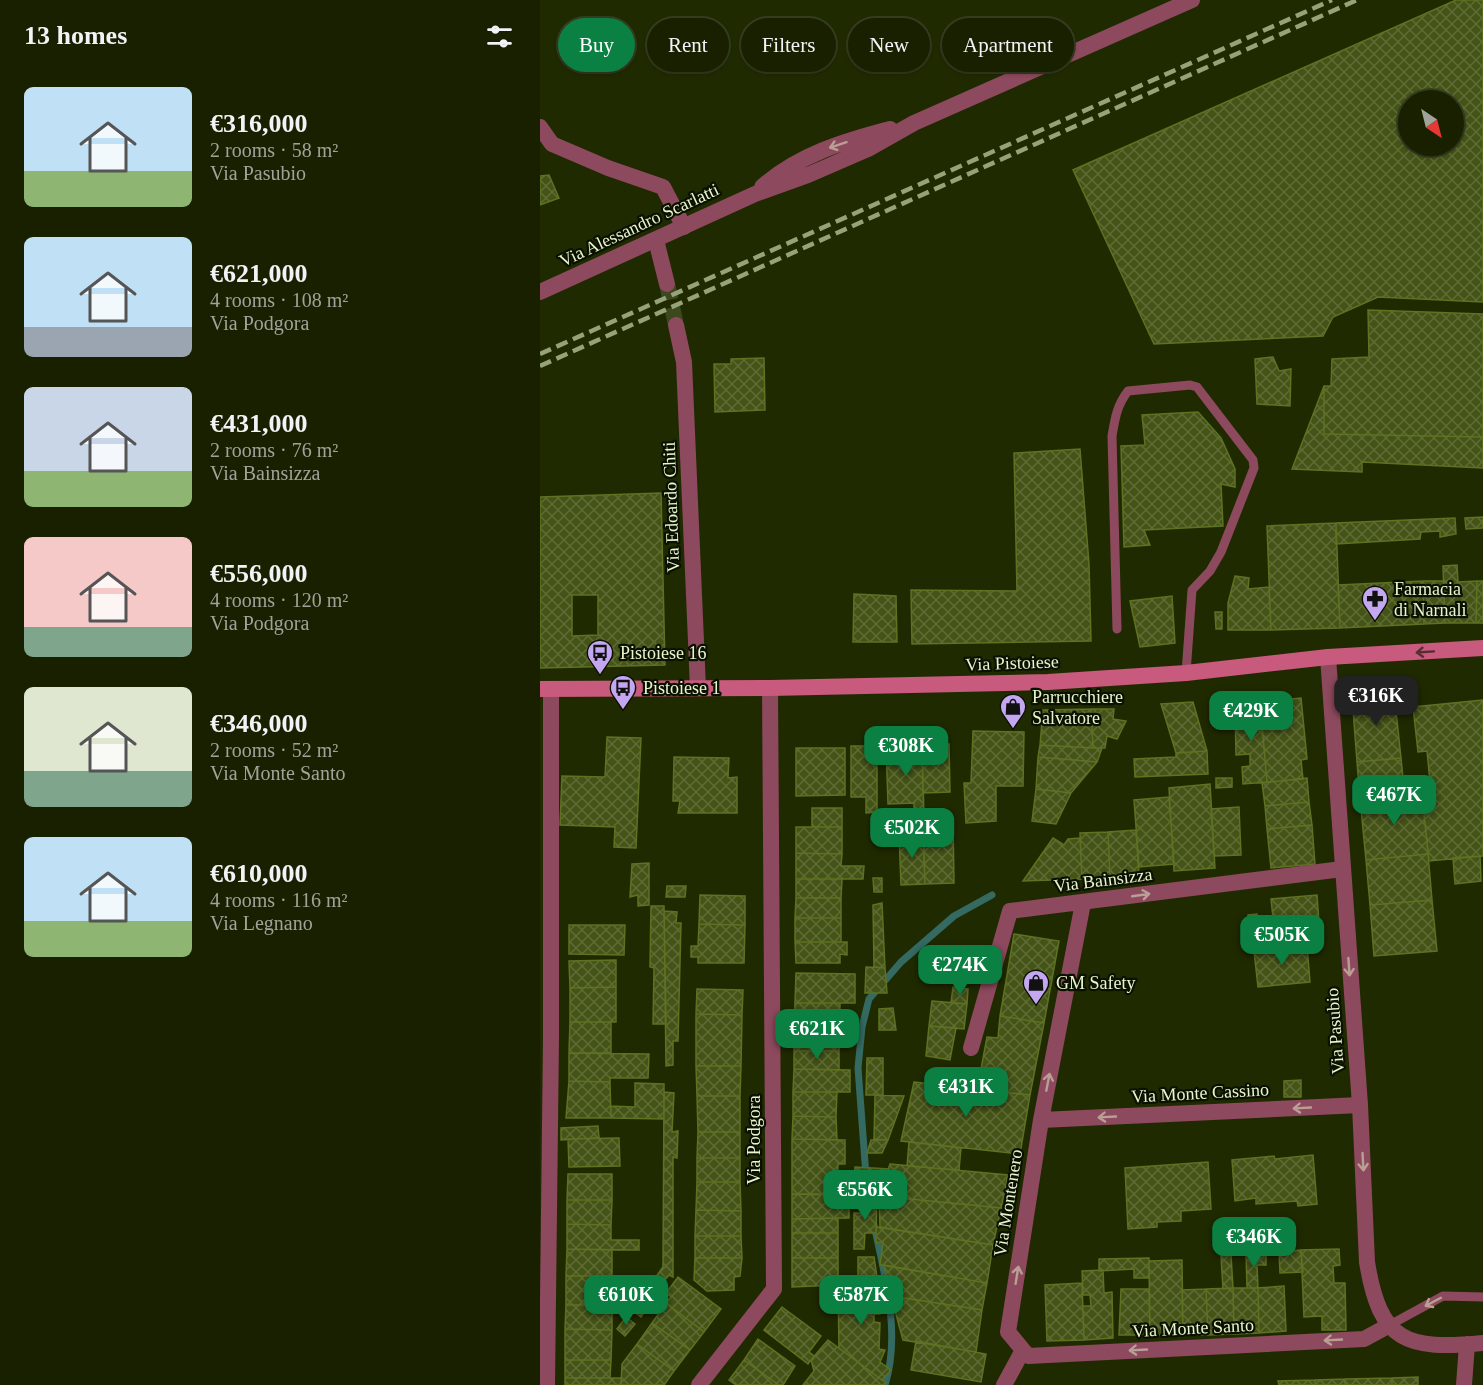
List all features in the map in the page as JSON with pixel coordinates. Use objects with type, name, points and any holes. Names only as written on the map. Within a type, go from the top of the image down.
[{"type":"main road","name":"Via Pistoiese","points":[[545,689],[770,688],[1048,682],[1186,673],[1328,657],[1483,648]]},
{"type":"street","name":"Via Alessandro Scarlatti","points":[[540,292],[755,194],[808,175],[868,149],[914,123],[1192,0]]},
{"type":"street","points":[[540,127],[552,144],[608,168],[663,187],[684,227]]},
{"type":"street","points":[[656,240],[667,284]]},
{"type":"street","name":"Via Edoardo Chiti","points":[[676,325],[684,362],[698,688]]},
{"type":"street","name":"Via Pasubio","points":[[1328,657],[1360,1105],[1367,1262],[1371,1285],[1388,1326]]},
{"type":"street","name":"Via Podgora","points":[[699,1385],[774,1289],[770,688]]},
{"type":"street","points":[[545,689],[547,1385]]},
{"type":"street","name":"Via Bainsizza","points":[[971,1048],[1010,911],[1342,869]]},
{"type":"street","name":"Via Montenero","points":[[1023,1350],[1008,1332],[1041,1120],[1083,903]]},
{"type":"street","name":"Via Monte Cassino","points":[[1041,1120],[1360,1105]]},
{"type":"street","points":[[1388,1326],[1405,1338],[1424,1345],[1475,1343],[1464,1385]]},
{"type":"street","name":"Via Monte Santo","points":[[1023,1350],[1028,1356],[1364,1339],[1388,1326]]},
{"type":"street","points":[[1004,1385],[1023,1350]]},
{"type":"lane","points":[[1117,629],[1112,436],[1115,415],[1120,401],[1128,391],[1190,385],[1197,387],[1253,460],[1254,468],[1221,552],[1210,571],[1192,590],[1186,673]]},
{"type":"lane","points":[[1388,1326],[1443,1296],[1483,1297]]},
{"type":"building","points":[[1456,0],[1483,0],[1483,302],[1378,297],[1333,317],[1323,336],[1154,344],[1073,170]]},
{"type":"building","points":[[549,175],[559,198],[540,205],[540,176]]},
{"type":"building","points":[[1368,310],[1483,314],[1483,437],[1324,434],[1324,386],[1331,386],[1332,359],[1369,357]]},
{"type":"building","points":[[1273,357],[1279,371],[1291,369],[1290,406],[1257,404],[1255,359]]},
{"type":"building","points":[[764,358],[765,410],[715,412],[714,364],[731,364],[731,359]]},
{"type":"building","points":[[1324,386],[1324,434],[1483,437],[1483,468],[1362,462],[1362,472],[1292,469]]},
{"type":"building","points":[[1198,412],[1221,438],[1235,469],[1235,487],[1221,484],[1223,526],[1144,530],[1150,545],[1124,547],[1121,446],[1145,445],[1142,415]]},
{"type":"building","points":[[1080,449],[1089,564],[1091,641],[912,644],[911,590],[1017,591],[1014,453]]},
{"type":"building","points":[[661,493],[665,665],[540,668],[540,497]],"holes":[[[572,595],[598,595],[598,635],[572,636]]]},
{"type":"building","points":[[1483,517],[1483,528],[1466,529],[1465,518]]},
{"type":"building","points":[[1455,518],[1456,534],[1440,537],[1440,531],[1421,532],[1420,539],[1336,544],[1336,523]]},
{"type":"building","points":[[1336,523],[1340,628],[1271,630],[1267,526]]},
{"type":"building","points":[[1457,565],[1458,582],[1477,581],[1476,623],[1445,623],[1443,566]]},
{"type":"building","points":[[1235,576],[1249,578],[1248,589],[1269,587],[1271,630],[1228,630],[1228,603]]},
{"type":"building","points":[[1423,581],[1424,624],[1340,628],[1338,585]]},
{"type":"building","points":[[1423,581],[1444,581],[1445,623],[1424,624]]},
{"type":"building","points":[[1477,581],[1483,581],[1483,623],[1476,623]]},
{"type":"building","points":[[854,594],[896,596],[897,642],[853,642]]},
{"type":"building","points":[[1172,596],[1175,643],[1140,647],[1130,601]]},
{"type":"building","points":[[1215,612],[1222,612],[1222,629],[1216,629]]},
{"type":"building","points":[[1394,692],[1401,758],[1357,762],[1352,696]]},
{"type":"building","points":[[1301,698],[1307,759],[1301,760],[1303,779],[1267,782],[1260,702]]},
{"type":"building","points":[[1483,700],[1483,856],[1429,861],[1422,793],[1431,792],[1427,751],[1418,752],[1413,707]]},
{"type":"building","points":[[1193,702],[1207,751],[1176,753],[1161,704]]},
{"type":"building","points":[[1260,702],[1267,782],[1243,784],[1242,767],[1250,766],[1250,754],[1236,755],[1235,707]]},
{"type":"building","points":[[1091,709],[1093,748],[1040,745],[1043,710]]},
{"type":"building","points":[[1091,709],[1114,709],[1113,719],[1126,721],[1117,739],[1107,736],[1105,748],[1093,748]]},
{"type":"building","points":[[973,731],[1024,732],[1023,786],[996,786],[996,821],[966,823],[964,783],[971,783]]},
{"type":"building","points":[[607,737],[641,738],[636,848],[614,847],[615,827],[560,825],[562,776],[605,777]]},
{"type":"building","points":[[949,744],[950,792],[923,793],[922,745]]},
{"type":"building","points":[[922,745],[924,817],[914,817],[914,803],[888,804],[886,746]]},
{"type":"building","points":[[1040,745],[1102,748],[1097,762],[1038,757]]},
{"type":"building","points":[[851,746],[877,746],[877,812],[866,813],[866,797],[851,797]]},
{"type":"building","points":[[796,748],[845,748],[845,795],[796,796]]},
{"type":"building","points":[[1207,751],[1208,774],[1135,777],[1134,759],[1176,757],[1176,753]]},
{"type":"building","points":[[674,757],[729,758],[728,778],[737,777],[737,813],[678,813],[680,801],[673,801]]},
{"type":"building","points":[[1038,757],[1097,762],[1071,793],[1036,789]]},
{"type":"building","points":[[1401,758],[1404,788],[1422,786],[1422,793],[1360,799],[1357,762]]},
{"type":"building","points":[[1216,778],[1232,778],[1232,787],[1216,788]]},
{"type":"building","points":[[1307,778],[1309,802],[1265,806],[1262,783]]},
{"type":"building","points":[[1210,784],[1215,868],[1174,871],[1169,788]]},
{"type":"building","points":[[1036,789],[1071,793],[1056,824],[1032,821]]},
{"type":"building","points":[[1422,793],[1428,854],[1366,860],[1360,799]]},
{"type":"building","points":[[1169,797],[1174,864],[1139,867],[1134,800]]},
{"type":"building","points":[[1309,802],[1312,825],[1267,829],[1265,806]]},
{"type":"building","points":[[1239,807],[1241,855],[1214,856],[1211,809]]},
{"type":"building","points":[[812,808],[842,808],[842,827],[812,827]]},
{"type":"building","points":[[953,820],[954,883],[925,884],[923,821]]},
{"type":"building","points":[[1312,825],[1315,864],[1271,868],[1267,829]]},
{"type":"building","points":[[796,827],[842,827],[842,854],[796,853]]},
{"type":"building","points":[[1136,830],[1139,875],[1110,877],[1108,832]]},
{"type":"building","points":[[1108,832],[1110,877],[1082,879],[1080,833]]},
{"type":"building","points":[[923,834],[925,884],[901,885],[899,835]]},
{"type":"building","points":[[1053,838],[1064,845],[1068,839],[1080,838],[1082,879],[1023,881]]},
{"type":"building","points":[[796,853],[842,854],[841,866],[864,866],[863,879],[796,879]]},
{"type":"building","points":[[1428,854],[1432,900],[1370,905],[1366,860]]},
{"type":"building","points":[[1480,856],[1481,881],[1455,884],[1453,858]]},
{"type":"building","points":[[649,863],[649,905],[638,906],[638,895],[630,897],[632,864]]},
{"type":"building","points":[[873,878],[882,878],[882,892],[874,892]]},
{"type":"building","points":[[796,879],[842,879],[841,898],[796,898]]},
{"type":"building","points":[[667,886],[686,886],[685,897],[666,897]]},
{"type":"building","points":[[700,895],[745,896],[745,925],[699,924]]},
{"type":"building","points":[[1317,895],[1319,923],[1274,927],[1271,899]]},
{"type":"building","points":[[796,898],[841,898],[841,918],[795,918]]},
{"type":"building","points":[[1432,900],[1437,951],[1374,956],[1370,905]]},
{"type":"building","points":[[882,903],[885,968],[874,967],[873,905]]},
{"type":"building","points":[[651,906],[664,906],[666,1024],[653,1024],[654,968],[650,967]]},
{"type":"building","points":[[664,911],[677,912],[676,923],[681,923],[678,1041],[673,1041],[673,1065],[666,1066]]},
{"type":"building","points":[[1257,914],[1258,926],[1249,927],[1248,915]]},
{"type":"building","points":[[795,918],[841,918],[841,942],[795,942]]},
{"type":"building","points":[[699,924],[745,925],[744,963],[698,963],[698,957],[691,957],[691,946],[698,946]]},
{"type":"building","points":[[569,925],[625,925],[624,955],[569,954]]},
{"type":"building","points":[[1014,934],[1059,941],[1044,1023],[1000,1016]]},
{"type":"building","points":[[795,942],[847,942],[847,955],[840,954],[840,963],[796,963]]},
{"type":"building","points":[[1307,946],[1310,982],[1258,987],[1254,951]]},
{"type":"building","points":[[616,960],[616,987],[570,988],[569,961]]},
{"type":"building","points":[[866,967],[885,968],[887,993],[865,993]]},
{"type":"building","points":[[796,973],[855,974],[855,1003],[795,1003]]},
{"type":"building","points":[[616,987],[616,1022],[570,1022],[570,988]]},
{"type":"building","points":[[953,987],[968,989],[967,1004],[951,1003]]},
{"type":"building","points":[[697,989],[743,990],[742,1015],[696,1014]]},
{"type":"building","points":[[932,1001],[967,1004],[964,1029],[929,1026]]},
{"type":"building","points":[[795,1003],[840,1003],[839,1051],[794,1051]]},
{"type":"building","points":[[893,1008],[896,1030],[879,1030],[879,1009]]},
{"type":"building","points":[[696,1014],[742,1015],[741,1066],[696,1066]]},
{"type":"building","points":[[1000,1016],[1044,1023],[1030,1095],[977,1090],[987,1037],[998,1038]]},
{"type":"building","points":[[570,1022],[611,1022],[611,1053],[569,1053]]},
{"type":"building","points":[[929,1026],[956,1028],[950,1060],[926,1056]]},
{"type":"building","points":[[794,1051],[839,1051],[839,1070],[794,1069]]},
{"type":"building","points":[[569,1053],[649,1054],[648,1078],[610,1078],[610,1082],[569,1081]]},
{"type":"building","points":[[867,1058],[883,1058],[883,1095],[866,1095]]},
{"type":"building","points":[[696,1066],[741,1066],[740,1096],[697,1096]]},
{"type":"building","points":[[794,1069],[850,1070],[850,1092],[793,1092]]},
{"type":"building","points":[[1301,1080],[1301,1097],[1284,1097],[1284,1081]]},
{"type":"building","points":[[569,1081],[610,1082],[611,1118],[566,1118]]},
{"type":"building","points":[[914,1082],[1030,1095],[1020,1154],[901,1141]]},
{"type":"building","points":[[635,1083],[664,1084],[664,1119],[611,1118],[611,1106],[635,1107]]},
{"type":"building","points":[[664,1092],[674,1093],[672,1132],[678,1131],[677,1158],[673,1157],[673,1277],[669,1275],[654,1293],[647,1289],[663,1267]]},
{"type":"building","points":[[793,1092],[837,1092],[836,1117],[793,1116]]},
{"type":"building","points":[[875,1095],[904,1096],[888,1140],[874,1139]]},
{"type":"building","points":[[697,1096],[740,1096],[740,1132],[698,1132]]},
{"type":"building","points":[[793,1116],[836,1117],[837,1140],[792,1139]]},
{"type":"building","points":[[598,1126],[599,1138],[561,1140],[561,1128]]},
{"type":"building","points":[[698,1132],[740,1132],[740,1158],[697,1158]]},
{"type":"building","points":[[619,1138],[620,1166],[569,1167],[568,1139]]},
{"type":"building","points":[[792,1139],[845,1140],[845,1164],[838,1164],[837,1195],[792,1194]]},
{"type":"building","points":[[871,1140],[888,1140],[882,1153],[867,1153]]},
{"type":"building","points":[[909,1142],[961,1148],[959,1170],[907,1166]]},
{"type":"building","points":[[1313,1155],[1317,1204],[1298,1206],[1297,1201],[1256,1204],[1256,1198],[1235,1201],[1232,1160]]},
{"type":"building","points":[[697,1158],[740,1158],[740,1182],[697,1182]]},
{"type":"building","points":[[1208,1162],[1211,1209],[1181,1211],[1181,1221],[1157,1222],[1157,1227],[1128,1229],[1125,1168]]},
{"type":"building","points":[[890,1164],[1008,1175],[1001,1208],[879,1196]]},
{"type":"building","points":[[855,1167],[889,1169],[883,1185],[875,1185],[871,1195],[864,1195],[866,1183],[854,1182]]},
{"type":"building","points":[[568,1174],[612,1174],[612,1200],[567,1200]]},
{"type":"building","points":[[697,1182],[740,1182],[741,1211],[696,1210]]},
{"type":"building","points":[[792,1194],[849,1194],[849,1218],[792,1219]]},
{"type":"building","points":[[877,1194],[876,1233],[865,1233],[864,1249],[854,1249],[854,1213],[865,1213],[864,1195]]},
{"type":"building","points":[[879,1196],[1001,1208],[993,1245],[880,1227]]},
{"type":"building","points":[[567,1200],[612,1200],[611,1225],[567,1224]]},
{"type":"building","points":[[696,1210],[741,1211],[741,1236],[695,1236]]},
{"type":"building","points":[[838,1218],[838,1233],[792,1233],[792,1219]]},
{"type":"building","points":[[567,1224],[611,1225],[611,1240],[639,1240],[639,1250],[567,1249]]},
{"type":"building","points":[[876,1227],[993,1245],[987,1283],[880,1265],[883,1243],[876,1242]]},
{"type":"building","points":[[792,1233],[838,1233],[838,1258],[792,1258]]},
{"type":"building","points":[[695,1236],[741,1236],[742,1258],[695,1258]]},
{"type":"building","points":[[567,1249],[612,1250],[612,1276],[566,1276]]},
{"type":"building","points":[[1339,1249],[1340,1265],[1333,1266],[1334,1283],[1345,1283],[1346,1330],[1322,1330],[1322,1316],[1304,1317],[1301,1250]]},
{"type":"building","points":[[1301,1250],[1303,1272],[1280,1273],[1279,1252]]},
{"type":"building","points":[[1266,1253],[1266,1265],[1257,1265],[1258,1288],[1247,1288],[1246,1254]]},
{"type":"building","points":[[1231,1255],[1233,1288],[1223,1289],[1221,1256]]},
{"type":"building","points":[[858,1257],[874,1257],[878,1284],[858,1285]]},
{"type":"building","points":[[695,1258],[742,1258],[740,1276],[734,1277],[734,1290],[707,1291],[694,1280]]},
{"type":"building","points":[[792,1258],[838,1258],[838,1285],[792,1287]]},
{"type":"building","points":[[1149,1258],[1149,1278],[1134,1278],[1134,1269],[1099,1271],[1099,1259]]},
{"type":"building","points":[[1182,1260],[1183,1335],[1150,1335],[1149,1261]]},
{"type":"building","points":[[884,1265],[987,1283],[982,1310],[891,1296]]},
{"type":"building","points":[[1103,1270],[1104,1293],[1112,1292],[1113,1338],[1084,1340],[1083,1306],[1091,1306],[1090,1295],[1083,1295],[1082,1271]]},
{"type":"building","points":[[566,1276],[612,1276],[612,1305],[566,1305]]},
{"type":"building","points":[[678,1277],[721,1309],[704,1332],[666,1303],[671,1297],[666,1293]]},
{"type":"building","points":[[1082,1283],[1084,1340],[1047,1341],[1045,1285]]},
{"type":"building","points":[[878,1284],[880,1314],[874,1314],[874,1322],[880,1323],[879,1349],[885,1350],[880,1362],[891,1370],[882,1380],[839,1348],[838,1285]]},
{"type":"building","points":[[1284,1286],[1286,1331],[1259,1333],[1258,1288]]},
{"type":"building","points":[[1233,1288],[1258,1288],[1259,1333],[1234,1334]]},
{"type":"building","points":[[1233,1288],[1234,1334],[1208,1335],[1206,1289]]},
{"type":"building","points":[[1121,1289],[1149,1289],[1150,1335],[1119,1335]]},
{"type":"building","points":[[1206,1289],[1208,1335],[1183,1335],[1182,1290]]},
{"type":"building","points":[[891,1296],[982,1310],[976,1352],[903,1340]]},
{"type":"building","points":[[639,1297],[649,1305],[641,1317],[631,1309]]},
{"type":"building","points":[[666,1303],[704,1332],[690,1350],[652,1323]]},
{"type":"building","points":[[566,1305],[612,1305],[612,1330],[565,1329]]},
{"type":"building","points":[[782,1307],[821,1336],[809,1352],[814,1356],[808,1364],[764,1330]]},
{"type":"building","points":[[626,1317],[635,1324],[625,1336],[617,1329]]},
{"type":"building","points":[[652,1323],[690,1350],[674,1371],[637,1344]]},
{"type":"building","points":[[565,1329],[612,1330],[611,1360],[565,1360]]},
{"type":"building","points":[[758,1339],[795,1366],[783,1385],[779,1385],[744,1360]]},
{"type":"building","points":[[828,1340],[886,1383],[885,1385],[803,1385],[814,1371],[811,1360]]},
{"type":"building","points":[[916,1341],[986,1354],[981,1382],[911,1370]]},
{"type":"building","points":[[637,1344],[674,1371],[664,1385],[621,1385],[622,1364]]},
{"type":"building","points":[[565,1360],[611,1360],[610,1378],[565,1378]]},
{"type":"building","points":[[744,1360],[779,1385],[736,1385],[729,1380]]},
{"type":"building","points":[[1418,1377],[1418,1385],[1392,1385],[1392,1378]]},
{"type":"building","points":[[565,1378],[621,1378],[621,1385],[565,1385]]},
{"type":"building","points":[[1392,1378],[1392,1385],[1345,1385],[1345,1379]]},
{"type":"building","points":[[1345,1379],[1345,1385],[1315,1385],[1315,1380]]},
{"type":"building","points":[[1315,1380],[1315,1385],[1279,1385],[1278,1381]]},
{"type":"waterway","points":[[866,1176],[858,1068],[862,1027],[869,999],[901,962],[954,916],[992,895]]},
{"type":"waterway","points":[[874,1225],[890,1305],[892,1346],[885,1385]]},
{"type":"tunnel","points":[[667,284],[676,325]]},
{"type":"railway","points":[[540,354],[1332,0]]},
{"type":"railway","points":[[540,366],[1357,0]]},
{"type":"place","name":"Farmacia di Narnali","points":[[1375,622]]},
{"type":"place","name":"Pistoiese 16","points":[[600,676]]},
{"type":"place","name":"Pistoiese 1","points":[[623,711]]},
{"type":"place","name":"Parrucchiere Salvatore","points":[[1013,730]]},
{"type":"place","name":"GM Safety","points":[[1036,1006]]}]
